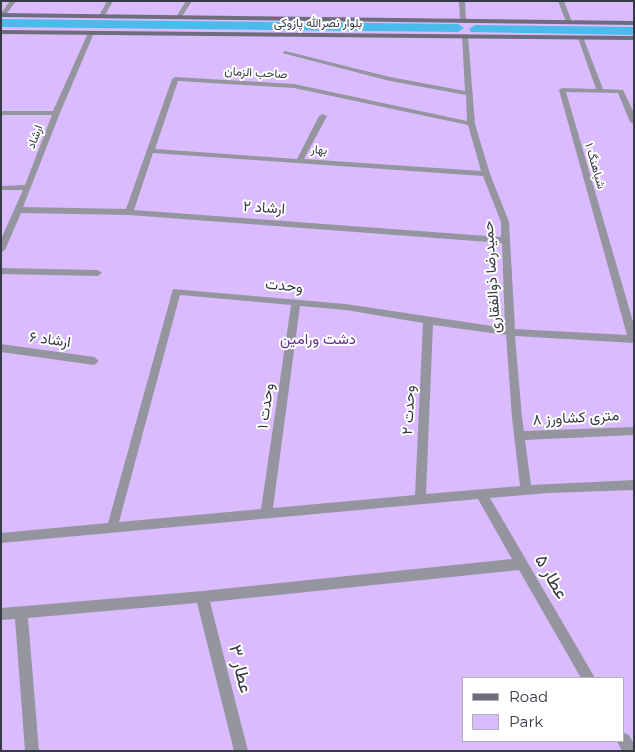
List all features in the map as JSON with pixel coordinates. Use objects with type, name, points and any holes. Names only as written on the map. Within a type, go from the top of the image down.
[{"type":"main road","name":"بلوار نصرالله پازوکی","points":[[2,15],[634,23]]},
{"type":"main road","points":[[463,20],[465,36]]},
{"type":"main road","name":"بلوار نصرالله پازوکی","points":[[1,32],[634,38]]},
{"type":"street","points":[[2,15],[13,1]]},
{"type":"street","points":[[102,16],[110,1]]},
{"type":"street","points":[[179,17],[189,1]]},
{"type":"street","points":[[462,1],[463,20]]},
{"type":"street","points":[[561,1],[569,22]]},
{"type":"street","name":"ارشاد","points":[[1,250],[28,187],[56,113],[91,33]]},
{"type":"street","name":"حمیدرضا ذوالفقاری","points":[[465,36],[471,124],[486,174],[505,222],[519,436],[526,490]]},
{"type":"street","points":[[581,38],[600,90],[621,91],[634,122]]},
{"type":"street","points":[[285,53],[390,79],[469,94]]},
{"type":"street","name":"صاحب الزمان","points":[[129,212],[175,79],[294,86],[471,124]]},
{"type":"street","name":"شباهنگ ۱","points":[[600,90],[562,90],[633,339]]},
{"type":"street","points":[[1,113],[56,113]]},
{"type":"street","points":[[300,160],[323,116]]},
{"type":"street","name":"بهار","points":[[150,151],[486,174]]},
{"type":"street","points":[[1,188],[28,187]]},
{"type":"street","name":"ارشاد ۲","points":[[18,210],[129,212],[506,240]]},
{"type":"street","points":[[1,272],[98,274]]},
{"type":"street","name":"وحدت","points":[[112,528],[176,291],[346,307],[428,321],[511,332],[633,339]]},
{"type":"street","name":"وحدت ۱","points":[[266,514],[296,302]]},
{"type":"street","name":"وحدت ۲","points":[[420,500],[428,321]]},
{"type":"street","name":"ارشاد ۶","points":[[1,348],[94,361]]},
{"type":"street","name":"۸ متری کشاورز","points":[[519,436],[634,431]]},
{"type":"street","points":[[1,538],[526,490],[634,485]]},
{"type":"street","name":"عطار ۵","points":[[481,494],[587,677]]},
{"type":"street","points":[[1,614],[202,597],[522,564]]},
{"type":"street","name":"عطار ۳","points":[[202,597],[241,751]]},
{"type":"street","points":[[21,612],[32,751]]},
{"type":"green space","name":"دشت ورامین","points":[[1,1],[634,1],[634,751],[1,751]]},
{"type":"waterway","points":[[1,23],[458,28]]},
{"type":"waterway","points":[[475,29],[634,31]]}]
